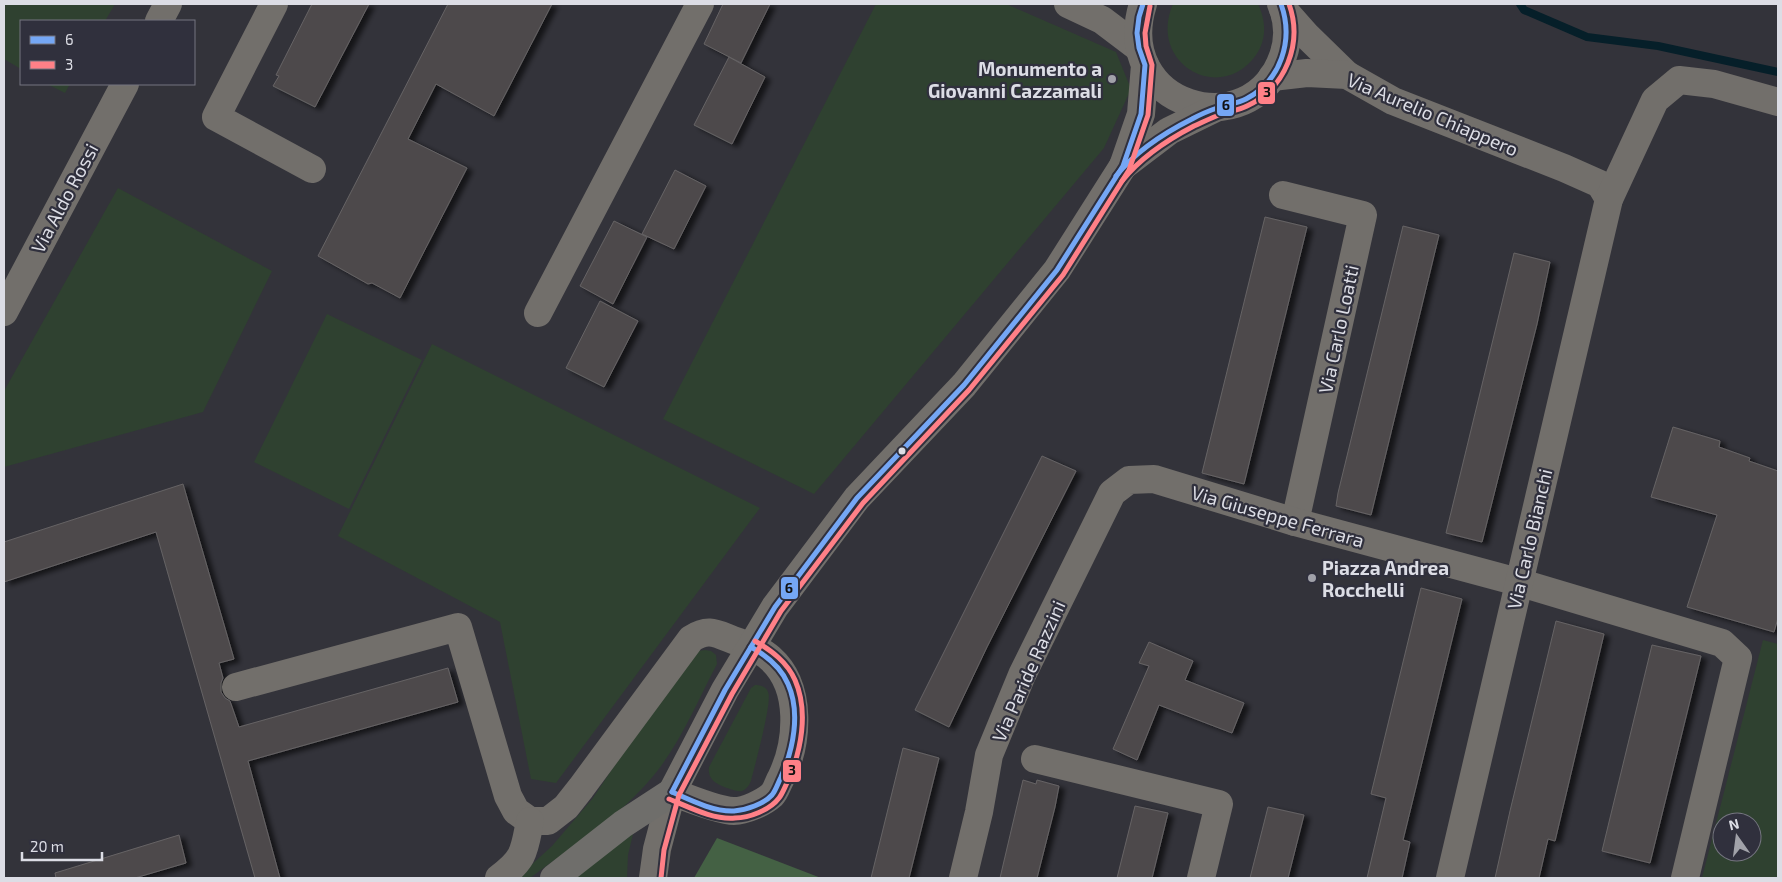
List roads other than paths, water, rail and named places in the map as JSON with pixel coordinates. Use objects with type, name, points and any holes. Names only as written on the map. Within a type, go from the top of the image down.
[{"type":"highway","points":[[554,878],[623,824],[672,792]]},
{"type":"street","points":[[160,20],[168,4]]},
{"type":"street","points":[[274,4],[216,117],[312,170]]},
{"type":"street","points":[[538,313],[700,4]]},
{"type":"street","points":[[1068,4],[1102,20],[1142,56],[1157,83],[1175,97],[1189,103],[1218,107],[1234,104],[1248,98],[1262,89],[1272,77],[1285,51],[1287,21],[1282,6]]},
{"type":"street","points":[[653,878],[672,792],[725,690],[775,607],[857,498],[964,385],[1057,270],[1123,166],[1141,114],[1142,56],[1138,25],[1143,4]]},
{"type":"street","points":[[1282,6],[1306,35],[1347,76]]},
{"type":"street","name":"Via Aurelio Chiappero","points":[[1272,77],[1307,73],[1347,76],[1393,101],[1600,184],[1609,200]]},
{"type":"street","name":"Via Carlo Bianchi","points":[[1450,878],[1609,200],[1654,100],[1679,80],[1714,84],[1778,102]]},
{"type":"street","name":"Via Aldo Rossi","points":[[4,312],[124,85]]},
{"type":"street","points":[[1123,166],[1169,131],[1218,107]]},
{"type":"street","name":"Via Carlo Loatti","points":[[1283,195],[1363,215],[1296,522]]},
{"type":"street","name":"Via Giuseppe Ferrara","points":[[1130,480],[1154,479],[1296,522],[1518,582],[1722,644],[1738,658],[1685,878]]},
{"type":"street","name":"Via Paride Razzini","points":[[963,878],[990,755],[1022,675],[1112,494],[1130,480]]},
{"type":"street","points":[[236,687],[458,627],[508,796],[516,811],[530,821],[548,821],[566,807],[691,640],[700,633],[712,632],[751,647],[770,658],[781,672],[791,690],[795,712],[792,742],[785,769],[773,795],[753,806],[734,811],[696,802],[672,792]]},
{"type":"street","points":[[1035,759],[1218,804],[1201,878]]},
{"type":"street","points":[[499,878],[515,867],[524,851],[530,821]]},
{"type":"waterway","points":[[1520,4],[1524,10],[1587,37],[1658,46],[1778,72]]},
{"type":"place","name":"Monumento a Giovanni Cazzamali","points":[[1112,79]]},
{"type":"place","name":"Piazza Andrea Rocchelli","points":[[1312,578]]}]
